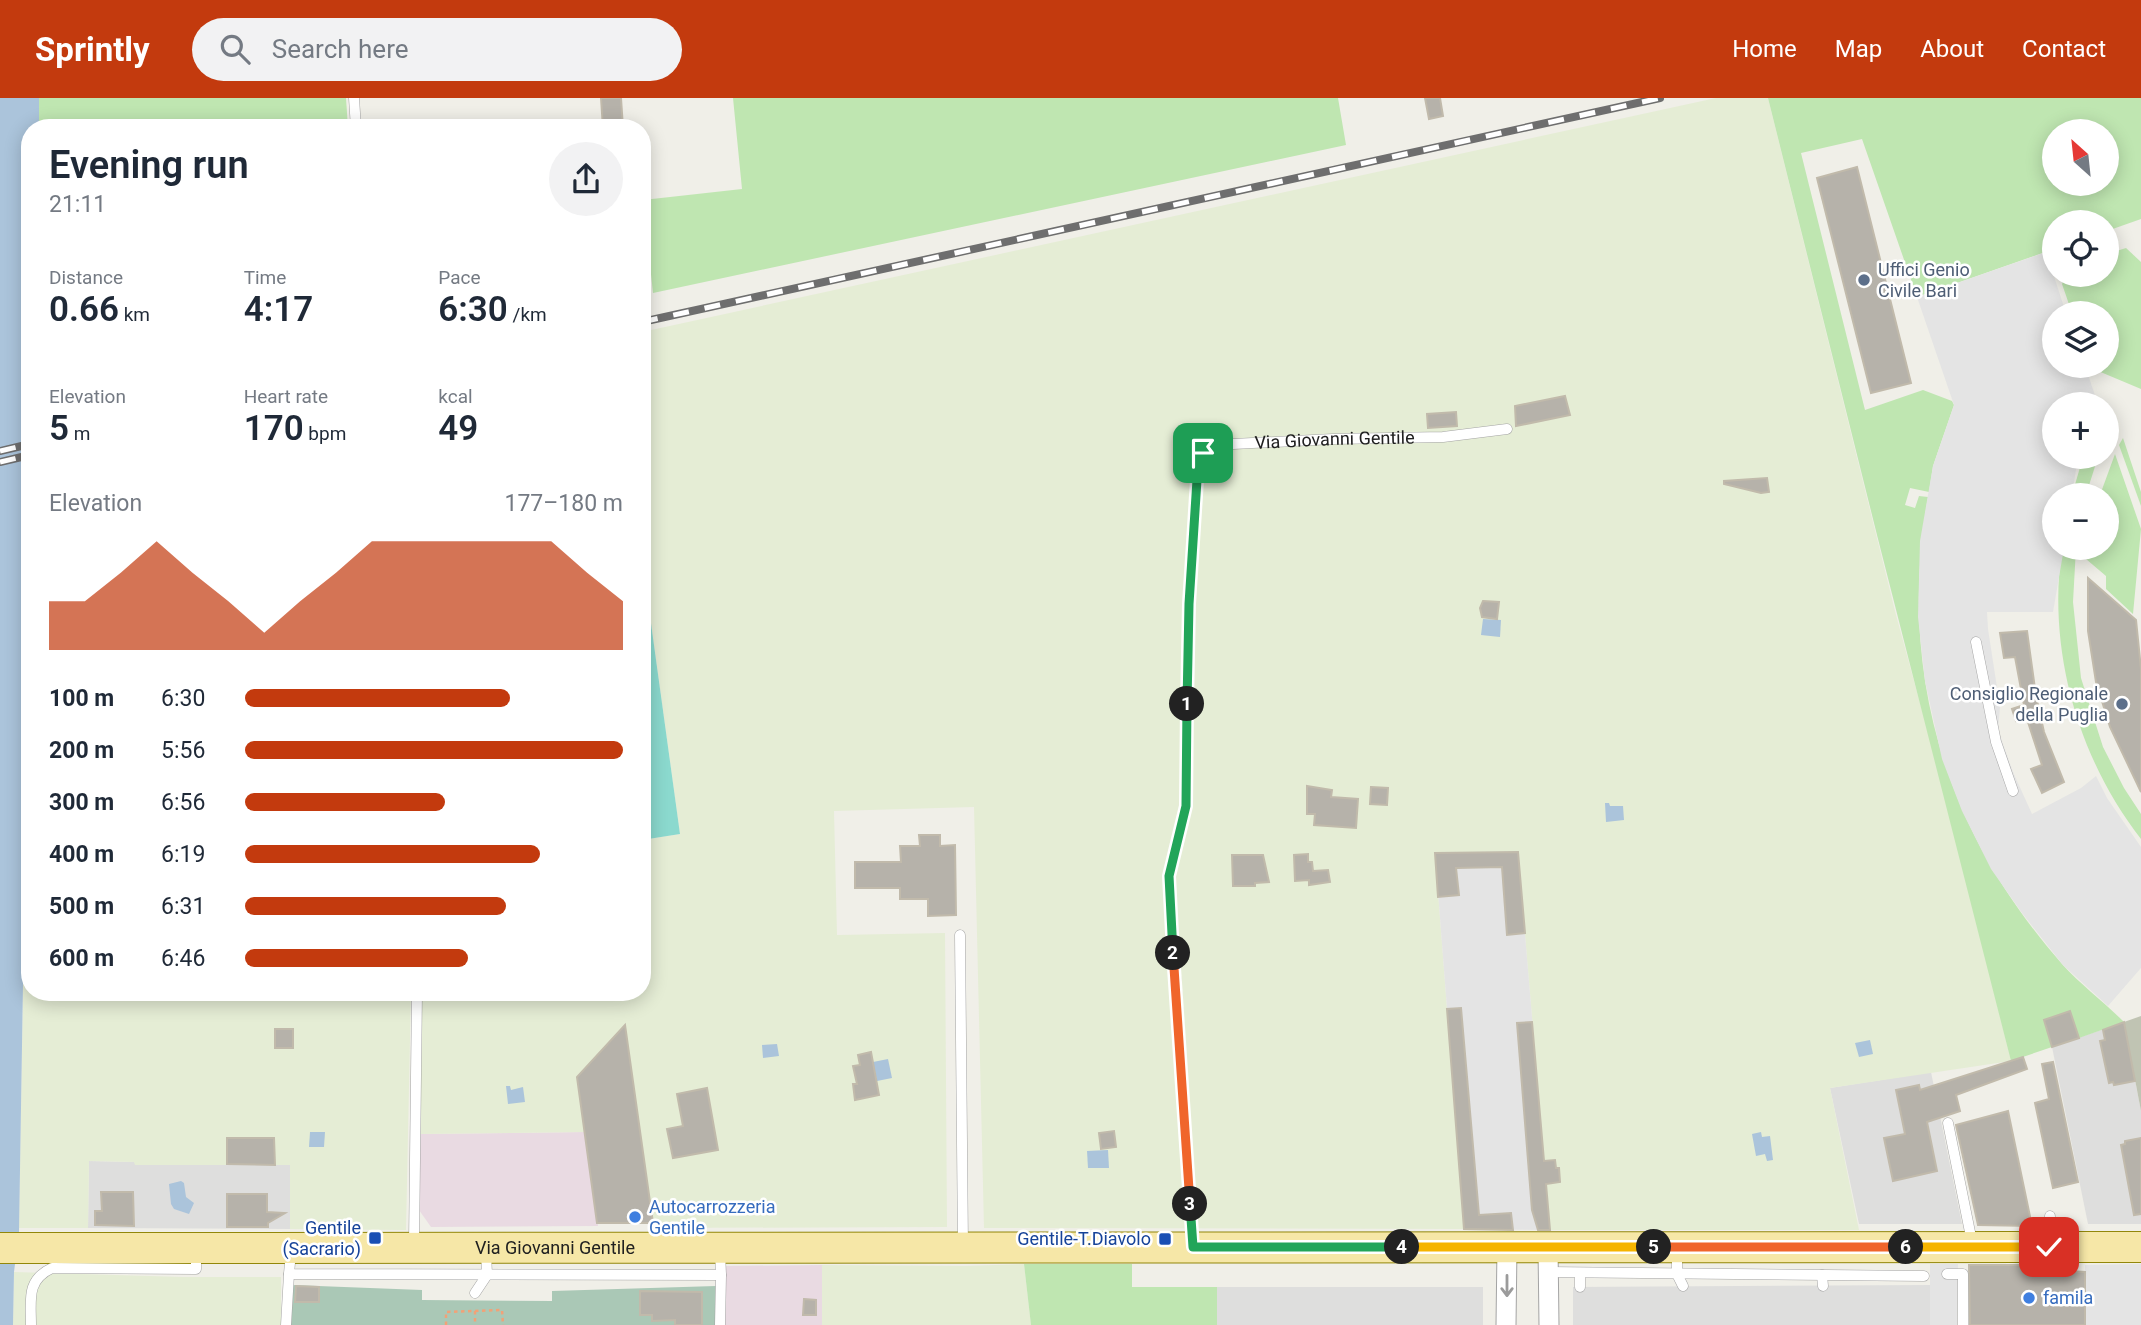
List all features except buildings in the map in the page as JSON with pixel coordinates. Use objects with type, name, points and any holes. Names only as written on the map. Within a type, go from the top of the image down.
[{"type":"main road","name":"Via Giovanni Gentile","points":[[0,1248],[197,1248],[290,1261],[379,1261],[414,1247],[486,1261],[720,1261],[963,1248],[1507,1247],[1548,1259],[1871,1261],[1972,1247],[2141,1247]]},
{"type":"street","points":[[1506,1325],[1507,1247]]},
{"type":"street","points":[[1548,1259],[1549,1325]]},
{"type":"lane","points":[[355,98],[356,119]]},
{"type":"lane","name":"Via Giovanni Gentile","points":[[1193,1247],[1169,876],[1186,806],[1189,604],[1199,462],[1203,453],[1214,445],[1443,437],[1507,429]]},
{"type":"lane","points":[[1976,642],[1996,742],[2013,791]]},
{"type":"lane","points":[[960,935],[963,1248]]},
{"type":"lane","points":[[414,1247],[417,1001]]},
{"type":"lane","points":[[1948,1122],[1972,1247]]},
{"type":"lane","points":[[2049,1247],[2050,1216]]},
{"type":"lane","points":[[31,1325],[32,1286],[39,1274],[52,1268],[196,1269],[197,1248]]},
{"type":"lane","points":[[1548,1259],[1580,1273],[1677,1260],[1822,1280],[1871,1261],[1905,1281],[1924,1276]]},
{"type":"lane","points":[[1677,1260],[1684,1286]]},
{"type":"lane","points":[[286,1325],[290,1261]]},
{"type":"lane","points":[[379,1261],[486,1261],[475,1293]]},
{"type":"lane","points":[[720,1261],[720,1325]]},
{"type":"lane","points":[[1580,1273],[1580,1287]]},
{"type":"lane","points":[[1947,1274],[1963,1274],[1963,1325]]},
{"type":"path","points":[[475,1293],[475,1325]]},
{"type":"path","points":[[446,1325],[446,1312],[502,1310],[503,1325]]},
{"type":"shaded area","points":[[0,98],[39,98],[39,119],[21,119],[23,1001],[19,1232],[14,1272],[13,1325],[0,1325]]},
{"type":"shaded area","points":[[1716,98],[1768,98],[1896,615],[1947,802],[2011,1061],[1830,1088],[1859,1230],[1550,1230],[1518,852],[1435,853],[1464,1229],[984,1228],[974,807],[834,811],[837,935],[945,933],[947,1227],[653,1228],[625,1025],[577,1077],[585,1132],[420,1134],[422,1001],[651,1001],[651,839],[680,834],[651,623],[651,330]]},
{"type":"shaded area","points":[[2042,253],[2042,287],[2057,287],[2062,301],[2042,301],[2042,378],[2089,378],[2094,392],[2042,392],[2042,469],[2076,469],[2074,483],[2042,483],[2042,560],[2062,560],[2053,612],[1987,612],[2000,707],[1998,730],[2032,814],[2081,788],[2096,776],[2107,798],[2141,847],[2141,968],[2108,1006],[2063,965],[1991,869],[1962,811],[1942,759],[1925,681],[1918,617],[1920,541],[1933,466],[1954,405],[1917,297]]},
{"type":"shaded area","points":[[1483,619],[1501,620],[1500,637],[1481,635]]},
{"type":"shaded area","points":[[651,623],[680,834],[651,839]]},
{"type":"shaded area","points":[[1605,803],[1610,806],[1623,806],[1624,820],[1606,822]]},
{"type":"shaded area","points":[[1518,852],[1550,1230],[1464,1229],[1435,853]]},
{"type":"shaded area","points":[[23,1001],[411,1001],[406,1230],[290,1229],[290,1165],[135,1165],[134,1162],[89,1161],[88,1228],[19,1228]]},
{"type":"shaded area","points":[[2141,1016],[2141,1111],[2124,1022]]},
{"type":"shaded area","points":[[2124,1022],[2141,1111],[2141,1224],[2088,1224],[2052,1047]]},
{"type":"shaded area","points":[[1870,1040],[1873,1054],[1859,1057],[1855,1043]]},
{"type":"shaded area","points":[[777,1044],[779,1056],[763,1058],[762,1045]]},
{"type":"shaded area","points":[[888,1059],[892,1078],[877,1081],[873,1062]]},
{"type":"shaded area","points":[[1931,1072],[1962,1224],[1859,1224],[1830,1088]]},
{"type":"shaded area","points":[[506,1086],[510,1086],[511,1090],[523,1087],[525,1102],[508,1104]]},
{"type":"shaded area","points":[[310,1132],[325,1132],[324,1147],[309,1147]]},
{"type":"shaded area","points":[[585,1132],[598,1226],[431,1227],[419,1210],[420,1134]]},
{"type":"shaded area","points":[[1761,1132],[1762,1137],[1770,1136],[1773,1160],[1767,1161],[1765,1154],[1756,1156],[1752,1134]]},
{"type":"shaded area","points":[[1108,1150],[1109,1168],[1088,1168],[1087,1151]]},
{"type":"shaded area","points":[[89,1161],[135,1162],[135,1165],[291,1165],[290,1229],[88,1228]]},
{"type":"shaded area","points":[[181,1181],[184,1183],[186,1197],[194,1203],[189,1214],[174,1209],[171,1204],[169,1184]]},
{"type":"shaded area","points":[[1024,1264],[1031,1325],[822,1325],[822,1265]]},
{"type":"shaded area","points":[[1930,1264],[1958,1264],[1957,1325],[1930,1325]]},
{"type":"shaded area","points":[[2141,1264],[2141,1325],[2085,1325],[2085,1265]]},
{"type":"shaded area","points":[[822,1265],[822,1325],[725,1325],[726,1266]]},
{"type":"shaded area","points":[[14,1272],[281,1277],[281,1325],[13,1325]]},
{"type":"shaded area","points":[[292,1285],[422,1290],[422,1300],[552,1301],[552,1291],[716,1286],[716,1325],[291,1325]]},
{"type":"shaded area","points":[[1930,1285],[1930,1325],[1573,1325],[1573,1287]]},
{"type":"shaded area","points":[[1217,1287],[1483,1287],[1483,1325],[1217,1325]]},
{"type":"green space","points":[[39,98],[346,98],[347,119],[39,119]]},
{"type":"green space","points":[[733,98],[1338,98],[1346,145],[653,293],[651,199],[742,189]]},
{"type":"green space","points":[[1768,98],[2141,98],[2141,219],[2119,227],[2119,210],[2042,210],[2042,253],[1917,297],[1862,139],[1801,153],[1865,410],[1923,390],[1952,401],[1954,405],[1933,466],[1929,492],[1910,488],[1905,505],[1915,508],[1919,496],[1928,497],[1920,562],[1919,625],[1926,687],[1940,746],[1960,804],[1987,860],[2021,913],[2062,964],[2124,1022],[2079,1038],[2070,1011],[2044,1021],[2052,1047],[2011,1061]]},
{"type":"green space","points":[[2126,248],[2141,262],[2141,389],[2115,378],[2119,378],[2119,301],[2068,301],[2063,287],[2119,287],[2119,250]]},
{"type":"green space","points":[[2123,438],[2141,492],[2141,506],[2119,445]]},
{"type":"green space","points":[[2119,466],[2141,529],[2133,614],[2106,589],[2106,576],[2087,560],[2119,560],[2119,483],[2104,483],[2110,469],[2119,469]]},
{"type":"green space","points":[[2080,469],[2094,469],[2090,483],[2075,483]]},
{"type":"green space","points":[[2061,560],[2075,560],[2073,602],[2081,678],[2103,747],[2141,814],[2141,839],[2100,774],[2072,701],[2059,625]]},
{"type":"green space","points":[[1024,1264],[1132,1264],[1132,1287],[1217,1287],[1217,1325],[1031,1325]]},
{"type":"railway","points":[[651,320],[1660,98]]},
{"type":"railway","points":[[0,451],[21,446]]},
{"type":"railway","points":[[0,462],[21,457]]},
{"type":"place","name":"Uffici Genio Civile Bari","points":[[1864,280]]},
{"type":"place","name":"Consiglio Regionale della Puglia","points":[[2122,704]]},
{"type":"place","name":"Autocarrozzeria Gentile","points":[[635,1217]]},
{"type":"place","name":"Gentile (Sacrario)","points":[[375,1238]]},
{"type":"place","name":"Gentile-T.Diavolo","points":[[1165,1239]]},
{"type":"place","name":"famila","points":[[2029,1298]]},
{"type":"route","points":[[1203,453],[1199,462],[1189,604],[1186,806],[1169,876],[1193,1247],[2049,1247]]}]
